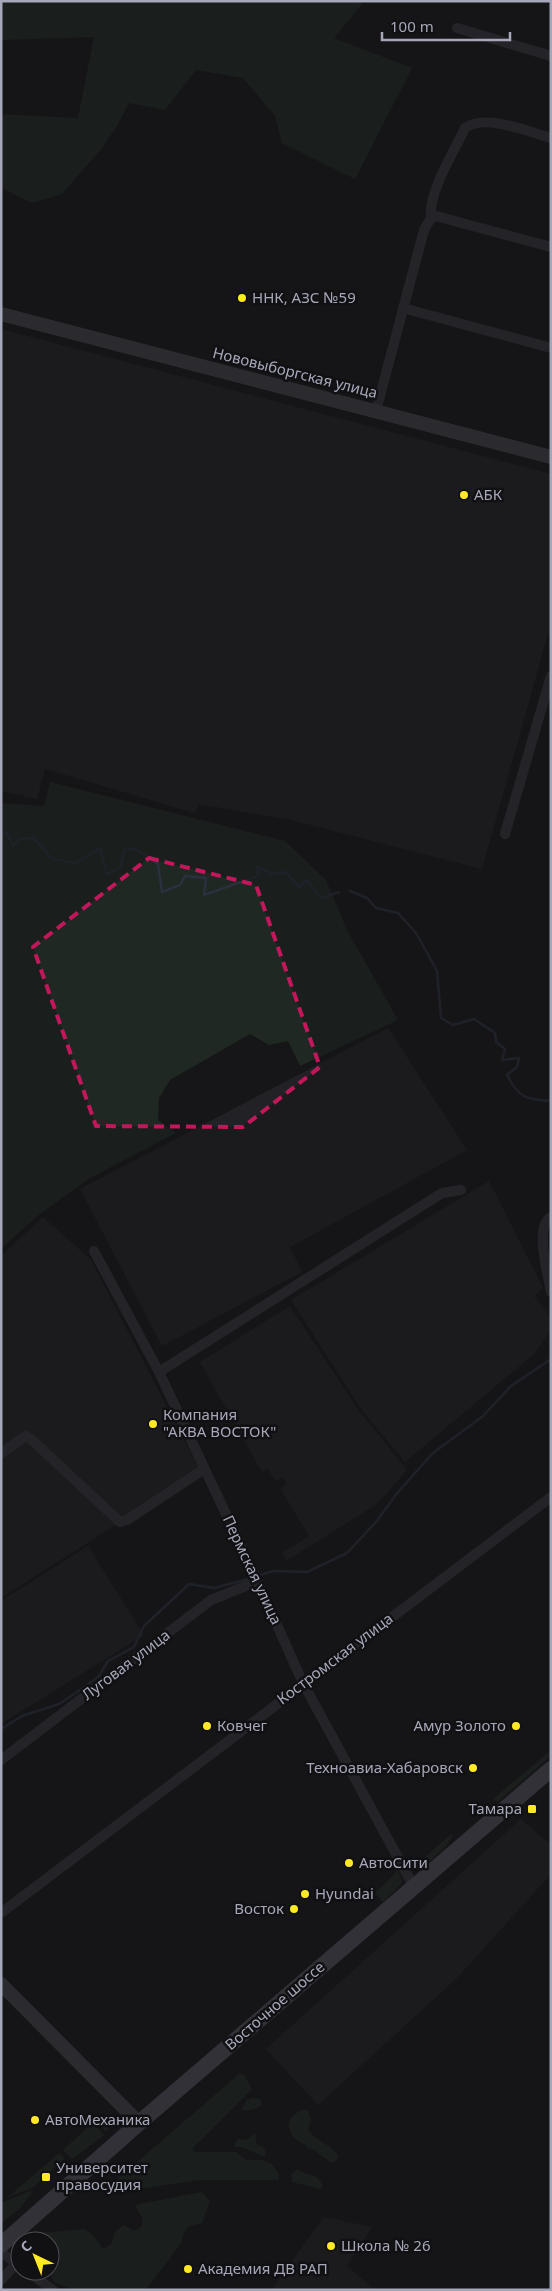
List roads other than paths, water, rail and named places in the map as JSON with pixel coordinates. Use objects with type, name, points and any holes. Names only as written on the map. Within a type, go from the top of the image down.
[{"type":"main road","name":"Восточное шоссе","points":[[1,2245],[139,2123],[551,1769]]},
{"type":"street","points":[[457,28],[551,56]]},
{"type":"street","points":[[376,411],[424,230],[433,217],[431,206],[440,180],[465,128],[472,123],[488,122],[551,138]]},
{"type":"street","points":[[433,217],[551,247]]},
{"type":"street","points":[[403,308],[551,348]]},
{"type":"street","name":"Нововыборгская улица","points":[[1,314],[551,457]]},
{"type":"street","points":[[505,834],[551,676]]},
{"type":"street","points":[[159,1372],[442,1193],[461,1190]]},
{"type":"street","points":[[551,1217],[547,1218],[541,1231],[551,1292]]},
{"type":"street","name":"Пермская улица","points":[[94,1251],[159,1372],[258,1581],[303,1683],[414,1887]]},
{"type":"street","points":[[1,1454],[26,1436],[120,1522],[127,1520],[204,1469]]},
{"type":"street","name":"Костромская улица","points":[[1,1913],[303,1683],[551,1498]]},
{"type":"street","name":"Луговая улица","points":[[1,1760],[211,1600],[258,1581]]},
{"type":"street","points":[[1,1984],[139,2123]]},
{"type":"street","points":[[41,2281],[53,2290]]},
{"type":"waterway","points":[[1,833],[7,833],[13,846],[19,839],[34,838],[52,859],[76,863],[100,848],[107,874],[120,868],[125,848],[138,850],[158,864],[162,892],[180,885],[185,876],[206,878],[204,895],[258,876],[258,867],[272,874],[286,872],[299,887],[307,880],[321,898],[339,892]]},
{"type":"waterway","points":[[350,891],[367,898],[376,908],[398,913],[416,933],[437,971],[441,1018],[453,1025],[474,1019],[495,1033],[496,1042],[505,1049],[502,1060],[519,1058],[517,1067],[507,1075],[519,1093],[535,1100],[551,1101]]},
{"type":"waterway","points":[[257,1576],[273,1571],[307,1572],[347,1553],[376,1522],[398,1492],[433,1453],[483,1416],[511,1386],[551,1359]]},
{"type":"waterway","points":[[1,1729],[22,1716],[59,1704],[99,1676],[108,1661],[134,1647],[144,1626],[189,1584],[214,1588],[252,1578]]},
{"type":"place","name":"ННК, АЗС №59","points":[[242,298]]},
{"type":"place","name":"АБК","points":[[464,495]]},
{"type":"place","name":"Компания \"АКВА ВОСТОК\"","points":[[153,1424]]},
{"type":"place","name":"Ковчег","points":[[207,1726]]},
{"type":"place","name":"Амур Золото","points":[[516,1726]]},
{"type":"place","name":"Техноавиа-Хабаровск","points":[[473,1768]]},
{"type":"place","name":"Тамара","points":[[532,1809]]},
{"type":"place","name":"АвтоСити","points":[[349,1863]]},
{"type":"place","name":"Hyundai","points":[[305,1894]]},
{"type":"place","name":"Восток","points":[[294,1909]]},
{"type":"place","name":"АвтоМеханика","points":[[35,2120]]},
{"type":"place","name":"Университет правосудия","points":[[46,2177]]},
{"type":"place","name":"Школа № 26","points":[[331,2246]]},
{"type":"place","name":"Академия ДВ РАП","points":[[188,2269]]}]
